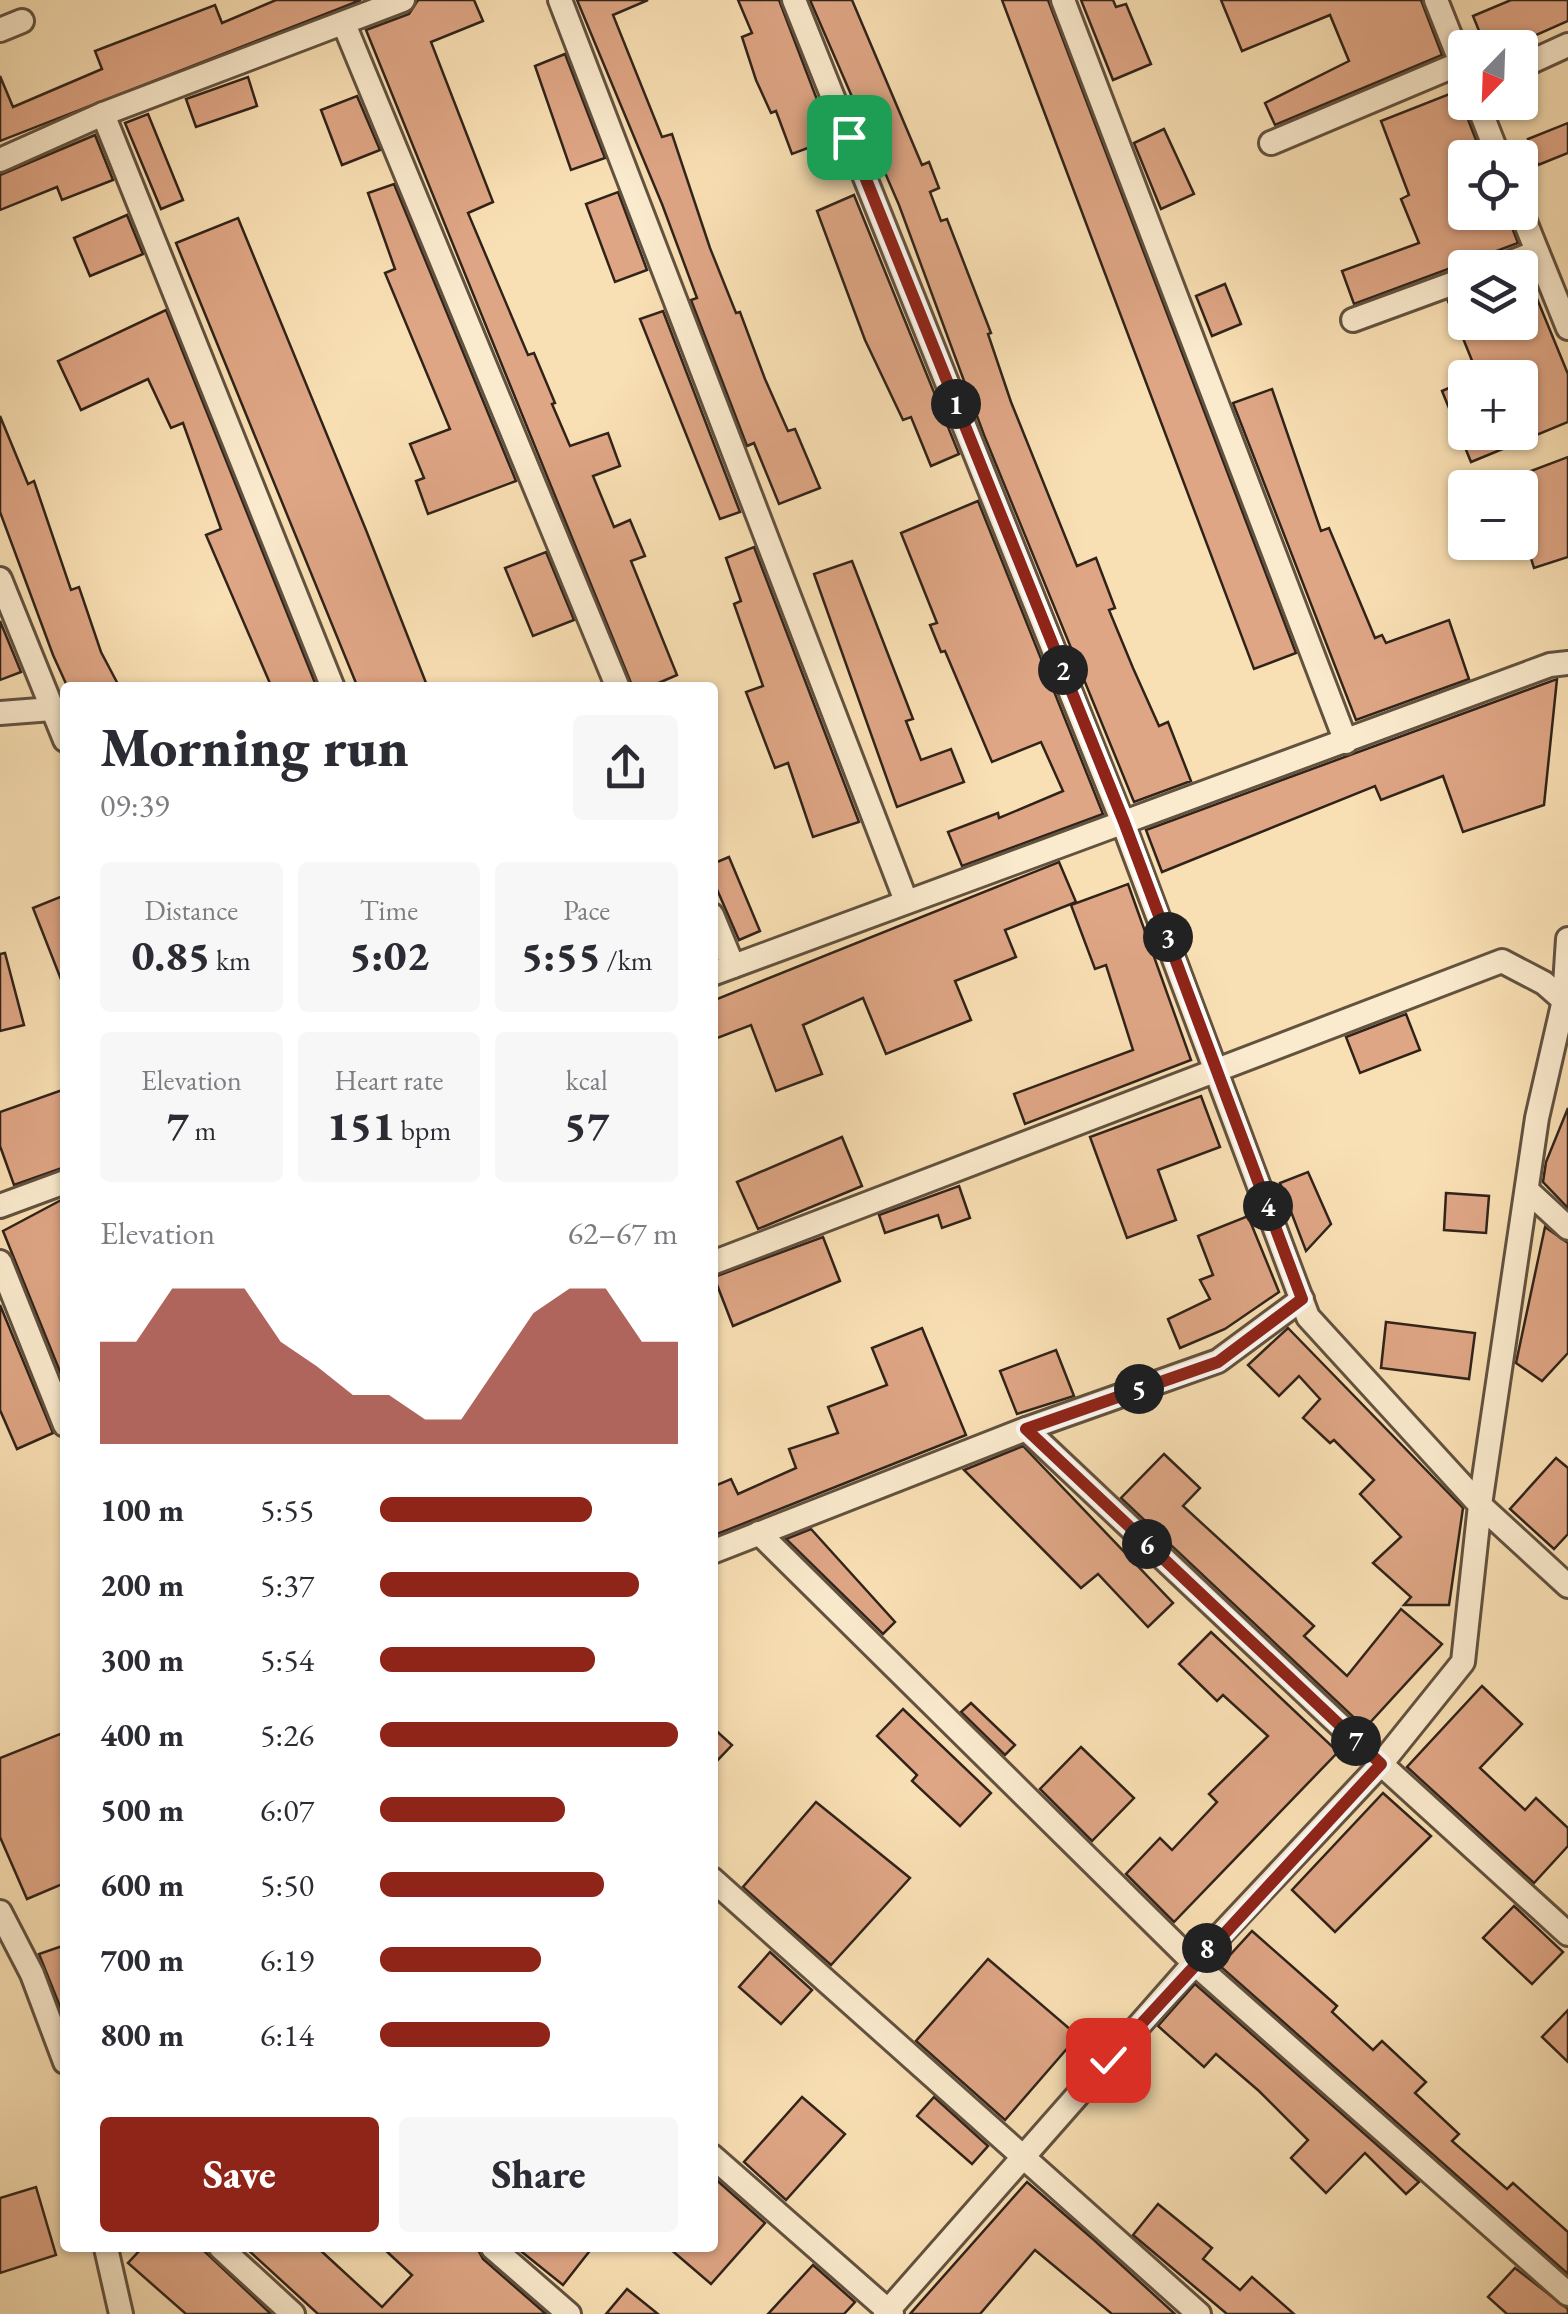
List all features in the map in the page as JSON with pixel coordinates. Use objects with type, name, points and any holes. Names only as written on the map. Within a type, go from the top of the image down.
[{"type":"street","points":[[0,160],[103,114],[403,0]]},
{"type":"street","points":[[560,0],[906,901]]},
{"type":"street","points":[[794,0],[1124,822],[1220,1071],[1308,1318],[1480,1505],[1568,1586]]},
{"type":"street","points":[[1063,0],[1346,742]]},
{"type":"street","points":[[1436,0],[1448,30]]},
{"type":"street","points":[[0,30],[22,21]]},
{"type":"street","points":[[344,24],[616,682]]},
{"type":"street","points":[[1538,59],[1568,45]]},
{"type":"street","points":[[1271,143],[1448,74]]},
{"type":"street","points":[[103,114],[331,682]]},
{"type":"street","points":[[1538,252],[1559,279],[1568,328]]},
{"type":"street","points":[[1353,320],[1448,285]]},
{"type":"street","points":[[0,579],[60,728]]},
{"type":"street","points":[[718,945],[723,970],[1550,665],[1568,662]]},
{"type":"street","points":[[0,713],[52,709]]},
{"type":"street","points":[[718,2161],[889,2313],[1194,1962],[1381,1764],[1463,1662],[1480,1505],[1537,1118],[1566,996],[1568,939]]},
{"type":"street","points":[[718,1260],[1502,960],[1566,996]]},
{"type":"street","points":[[0,1206],[60,1184]]},
{"type":"street","points":[[1527,1190],[1568,1228]]},
{"type":"street","points":[[0,1262],[60,1412]]},
{"type":"street","points":[[718,1550],[1026,1429],[1218,1362],[1302,1299]]},
{"type":"street","points":[[1026,1429],[1381,1764],[1568,1934]]},
{"type":"street","points":[[759,1534],[1194,1962],[1568,2294]]},
{"type":"street","points":[[718,1883],[1199,2314]]},
{"type":"street","points":[[0,1912],[32,1974],[60,2049]]},
{"type":"street","points":[[107,2252],[121,2314]]},
{"type":"street","points":[[224,2252],[292,2314]]},
{"type":"street","points":[[498,2252],[569,2314]]},
{"type":"building","points":[[276,0],[361,0],[0,141],[0,76],[13,107],[102,69],[95,51],[215,5],[222,23]]},
{"type":"building","points":[[418,0],[474,0],[483,21],[431,42],[493,202],[468,213],[528,355],[534,353],[570,446],[608,433],[620,466],[593,476],[614,527],[630,520],[645,556],[631,561],[677,675],[661,682],[631,682],[366,30],[409,14]]},
{"type":"building","points":[[577,0],[648,0],[613,15],[662,137],[672,134],[736,313],[740,312],[788,431],[795,429],[820,488],[779,504],[754,443],[747,446],[691,300],[697,298],[662,204]]},
{"type":"building","points":[[738,0],[779,0],[832,139],[792,154],[776,111],[771,113],[756,80],[742,37],[752,33]]},
{"type":"building","points":[[810,0],[852,0],[922,165],[929,162],[939,188],[930,192],[941,221],[947,219],[991,333],[988,334],[1011,402],[1077,566],[1096,558],[1115,608],[1109,610],[1133,668],[1159,726],[1168,722],[1191,781],[1134,802],[984,435],[899,205]]},
{"type":"building","points":[[1002,0],[1048,0],[1296,653],[1254,669]]},
{"type":"building","points":[[1081,0],[1113,0],[1116,7],[1126,4],[1151,64],[1113,80]]},
{"type":"building","points":[[1221,0],[1421,0],[1442,55],[1275,125],[1265,103],[1349,61],[1330,15],[1242,51]]},
{"type":"building","points":[[1511,0],[1568,0],[1568,21],[1538,34],[1538,30],[1479,30],[1473,16]]},
{"type":"building","points":[[565,54],[605,158],[571,170],[535,66]]},
{"type":"building","points":[[248,77],[257,106],[196,127],[186,99]]},
{"type":"building","points":[[1448,95],[1448,120],[1468,120],[1476,140],[1448,140],[1448,230],[1513,230],[1518,243],[1499,250],[1448,250],[1448,269],[1354,304],[1342,271],[1419,243],[1401,199],[1409,195],[1381,121]]},
{"type":"building","points":[[357,96],[380,150],[342,165],[321,110]]},
{"type":"building","points":[[148,114],[183,200],[161,209],[125,123]]},
{"type":"building","points":[[1568,123],[1568,153],[1538,165],[1538,140],[1528,139]]},
{"type":"building","points":[[1164,129],[1194,194],[1161,209],[1134,143]]},
{"type":"building","points":[[95,135],[113,180],[62,200],[57,187],[0,210],[0,175]]},
{"type":"building","points":[[394,184],[516,481],[428,514],[416,481],[424,478],[410,444],[450,429],[385,273],[395,269],[368,193]]},
{"type":"building","points":[[618,192],[647,270],[615,282],[586,204]]},
{"type":"building","points":[[854,195],[959,454],[931,466],[911,417],[903,420],[865,340],[817,211]]},
{"type":"building","points":[[127,215],[143,254],[90,276],[74,238]]},
{"type":"building","points":[[238,218],[426,682],[356,682],[176,243]]},
{"type":"building","points":[[1225,284],[1241,324],[1212,336],[1196,296]]},
{"type":"building","points":[[1538,301],[1568,374],[1568,422],[1538,434],[1538,360],[1472,360],[1464,340],[1538,340]]},
{"type":"building","points":[[166,310],[315,682],[269,682],[206,535],[221,529],[183,423],[171,428],[148,379],[81,410],[58,361]]},
{"type":"building","points":[[663,311],[740,512],[720,519],[640,319]]},
{"type":"building","points":[[1272,389],[1321,531],[1329,528],[1375,638],[1382,635],[1386,643],[1449,620],[1469,679],[1356,720],[1233,403]]},
{"type":"building","points":[[0,416],[28,484],[34,481],[71,590],[79,587],[101,652],[117,682],[65,682],[0,512]]},
{"type":"building","points":[[1466,450],[1500,450],[1471,462]]},
{"type":"building","points":[[1568,457],[1568,557],[1534,568],[1532,560],[1538,560],[1538,470],[1533,470]]},
{"type":"building","points":[[978,501],[1103,814],[962,866],[948,832],[998,813],[999,818],[1063,791],[1041,742],[992,762],[930,625],[937,623],[901,533]]},
{"type":"building","points":[[754,547],[859,822],[813,837],[788,763],[775,768],[746,692],[763,686],[734,604],[741,601],[726,558]]},
{"type":"building","points":[[546,552],[574,620],[533,636],[505,568]]},
{"type":"building","points":[[852,561],[913,719],[906,721],[921,760],[951,749],[964,782],[897,807],[814,574]]},
{"type":"building","points":[[0,621],[21,672],[0,680]]},
{"type":"building","points":[[1557,679],[1544,805],[1463,832],[1443,776],[1381,800],[1375,786],[1162,872],[1146,830]]},
{"type":"building","points":[[729,857],[760,931],[739,940],[718,892],[718,862]]},
{"type":"building","points":[[1059,862],[1076,902],[1005,930],[1016,957],[955,981],[971,1020],[886,1054],[863,998],[803,1025],[822,1074],[776,1091],[751,1025],[718,1038],[718,999]]},
{"type":"building","points":[[1128,884],[1191,1060],[1025,1124],[1014,1094],[1133,1050],[1106,965],[1095,969],[1071,905]]},
{"type":"building","points":[[60,897],[60,977],[33,908]]},
{"type":"building","points":[[5,953],[24,1025],[0,1031],[0,954]]},
{"type":"building","points":[[1406,1014],[1420,1050],[1360,1073],[1346,1037]]},
{"type":"building","points":[[60,1091],[60,1169],[14,1185],[0,1146],[0,1112]]},
{"type":"building","points":[[1201,1096],[1220,1147],[1158,1170],[1176,1220],[1127,1238],[1090,1137]]},
{"type":"building","points":[[1568,1108],[1568,1208],[1543,1182],[1546,1162]]},
{"type":"building","points":[[842,1137],[862,1186],[758,1229],[737,1182]]},
{"type":"building","points":[[1308,1172],[1331,1224],[1306,1251],[1280,1183]]},
{"type":"building","points":[[959,1186],[970,1218],[942,1228],[938,1215],[885,1233],[879,1215]]},
{"type":"building","points":[[1446,1193],[1489,1196],[1486,1233],[1444,1230]]},
{"type":"building","points":[[60,1201],[60,1372],[3,1231]]},
{"type":"building","points":[[1248,1216],[1279,1292],[1225,1329],[1180,1348],[1168,1319],[1210,1299],[1200,1280],[1213,1275],[1198,1236]]},
{"type":"building","points":[[1545,1227],[1568,1243],[1568,1353],[1542,1381],[1516,1363]]},
{"type":"building","points":[[823,1237],[840,1281],[733,1326],[718,1287],[718,1276]]},
{"type":"building","points":[[0,1305],[53,1433],[17,1449],[0,1410]]},
{"type":"building","points":[[1386,1322],[1475,1333],[1469,1379],[1381,1368]]},
{"type":"building","points":[[922,1328],[966,1435],[718,1534],[718,1484],[731,1479],[738,1494],[796,1468],[789,1449],[838,1433],[828,1407],[887,1385],[872,1348]]},
{"type":"building","points":[[1288,1328],[1463,1508],[1449,1605],[1404,1605],[1411,1597],[1373,1563],[1401,1537],[1360,1494],[1374,1480],[1334,1440],[1330,1443],[1303,1418],[1320,1399],[1299,1376],[1279,1396],[1248,1365]]},
{"type":"building","points":[[1056,1350],[1074,1396],[1017,1414],[1000,1371]]},
{"type":"building","points":[[1023,1446],[1173,1603],[1148,1627],[1098,1574],[1081,1588],[964,1470]]},
{"type":"building","points":[[1164,1454],[1200,1488],[1183,1506],[1314,1626],[1304,1636],[1347,1676],[1401,1609],[1442,1644],[1365,1728],[1121,1498]]},
{"type":"building","points":[[1556,1458],[1568,1468],[1568,1534],[1554,1549],[1510,1509]]},
{"type":"building","points":[[811,1529],[895,1622],[883,1634],[786,1539]]},
{"type":"building","points":[[1211,1632],[1338,1752],[1174,1922],[1126,1874],[1160,1838],[1172,1850],[1217,1802],[1209,1794],[1268,1736],[1223,1695],[1217,1701],[1179,1664]]},
{"type":"building","points":[[1482,1686],[1522,1724],[1480,1768],[1525,1810],[1536,1798],[1568,1828],[1568,1846],[1534,1883],[1407,1767]]},
{"type":"building","points":[[971,1703],[1015,1745],[1005,1755],[961,1712]]},
{"type":"building","points":[[903,1709],[991,1793],[960,1826],[912,1781],[917,1775],[877,1736]]},
{"type":"building","points":[[718,1732],[732,1745],[718,1760]]},
{"type":"building","points":[[60,1734],[60,1885],[27,1899],[0,1837],[0,1758]]},
{"type":"building","points":[[1081,1747],[1134,1798],[1092,1841],[1040,1789]]},
{"type":"building","points":[[1383,1793],[1431,1836],[1335,1932],[1292,1890]]},
{"type":"building","points":[[816,1802],[910,1878],[831,1965],[743,1887]]},
{"type":"building","points":[[1514,1906],[1563,1952],[1532,1984],[1483,1938]]},
{"type":"building","points":[[1252,1931],[1337,2006],[1332,2012],[1373,2050],[1382,2041],[1426,2082],[1415,2093],[1459,2134],[1452,2141],[1507,2189],[1513,2183],[1568,2232],[1568,2274],[1220,1966]]},
{"type":"building","points":[[60,1947],[60,2006],[39,1954]]},
{"type":"building","points":[[770,1952],[812,1990],[781,2024],[739,1987]]},
{"type":"building","points":[[988,1959],[1078,2036],[1005,2120],[916,2041]]},
{"type":"building","points":[[1195,1984],[1419,2182],[1406,2194],[1365,2153],[1326,2193],[1291,2158],[1308,2140],[1259,2091],[1216,2054],[1204,2067],[1158,2026]]},
{"type":"building","points":[[1568,2010],[1568,2062],[1542,2037]]},
{"type":"building","points":[[802,2097],[845,2134],[786,2200],[744,2162]]},
{"type":"building","points":[[934,2097],[988,2146],[972,2164],[917,2116]]},
{"type":"building","points":[[718,2181],[765,2223],[711,2284],[674,2252],[718,2252]]},
{"type":"building","points":[[1027,2182],[1175,2314],[1112,2314],[1035,2250],[980,2314],[910,2314]]},
{"type":"building","points":[[36,2187],[56,2255],[0,2273],[0,2198]]},
{"type":"building","points":[[1158,2204],[1212,2248],[1203,2259],[1240,2290],[1252,2277],[1294,2314],[1227,2314],[1133,2235]]},
{"type":"building","points":[[138,2252],[205,2252],[271,2314],[186,2314],[128,2263]]},
{"type":"building","points":[[250,2252],[322,2252],[382,2307],[412,2275],[387,2252],[479,2252],[546,2314],[318,2314]]},
{"type":"building","points":[[522,2252],[589,2252],[563,2285]]},
{"type":"building","points":[[813,2265],[855,2302],[844,2314],[768,2314]]},
{"type":"building","points":[[1515,2268],[1568,2309],[1568,2314],[1507,2314],[1488,2297]]},
{"type":"building","points":[[627,2289],[658,2314],[606,2314]]},
{"type":"route","points":[[849,137],[1124,822],[1302,1299],[1218,1362],[1026,1429],[1381,1764],[1194,1962],[1108,2060]]}]
